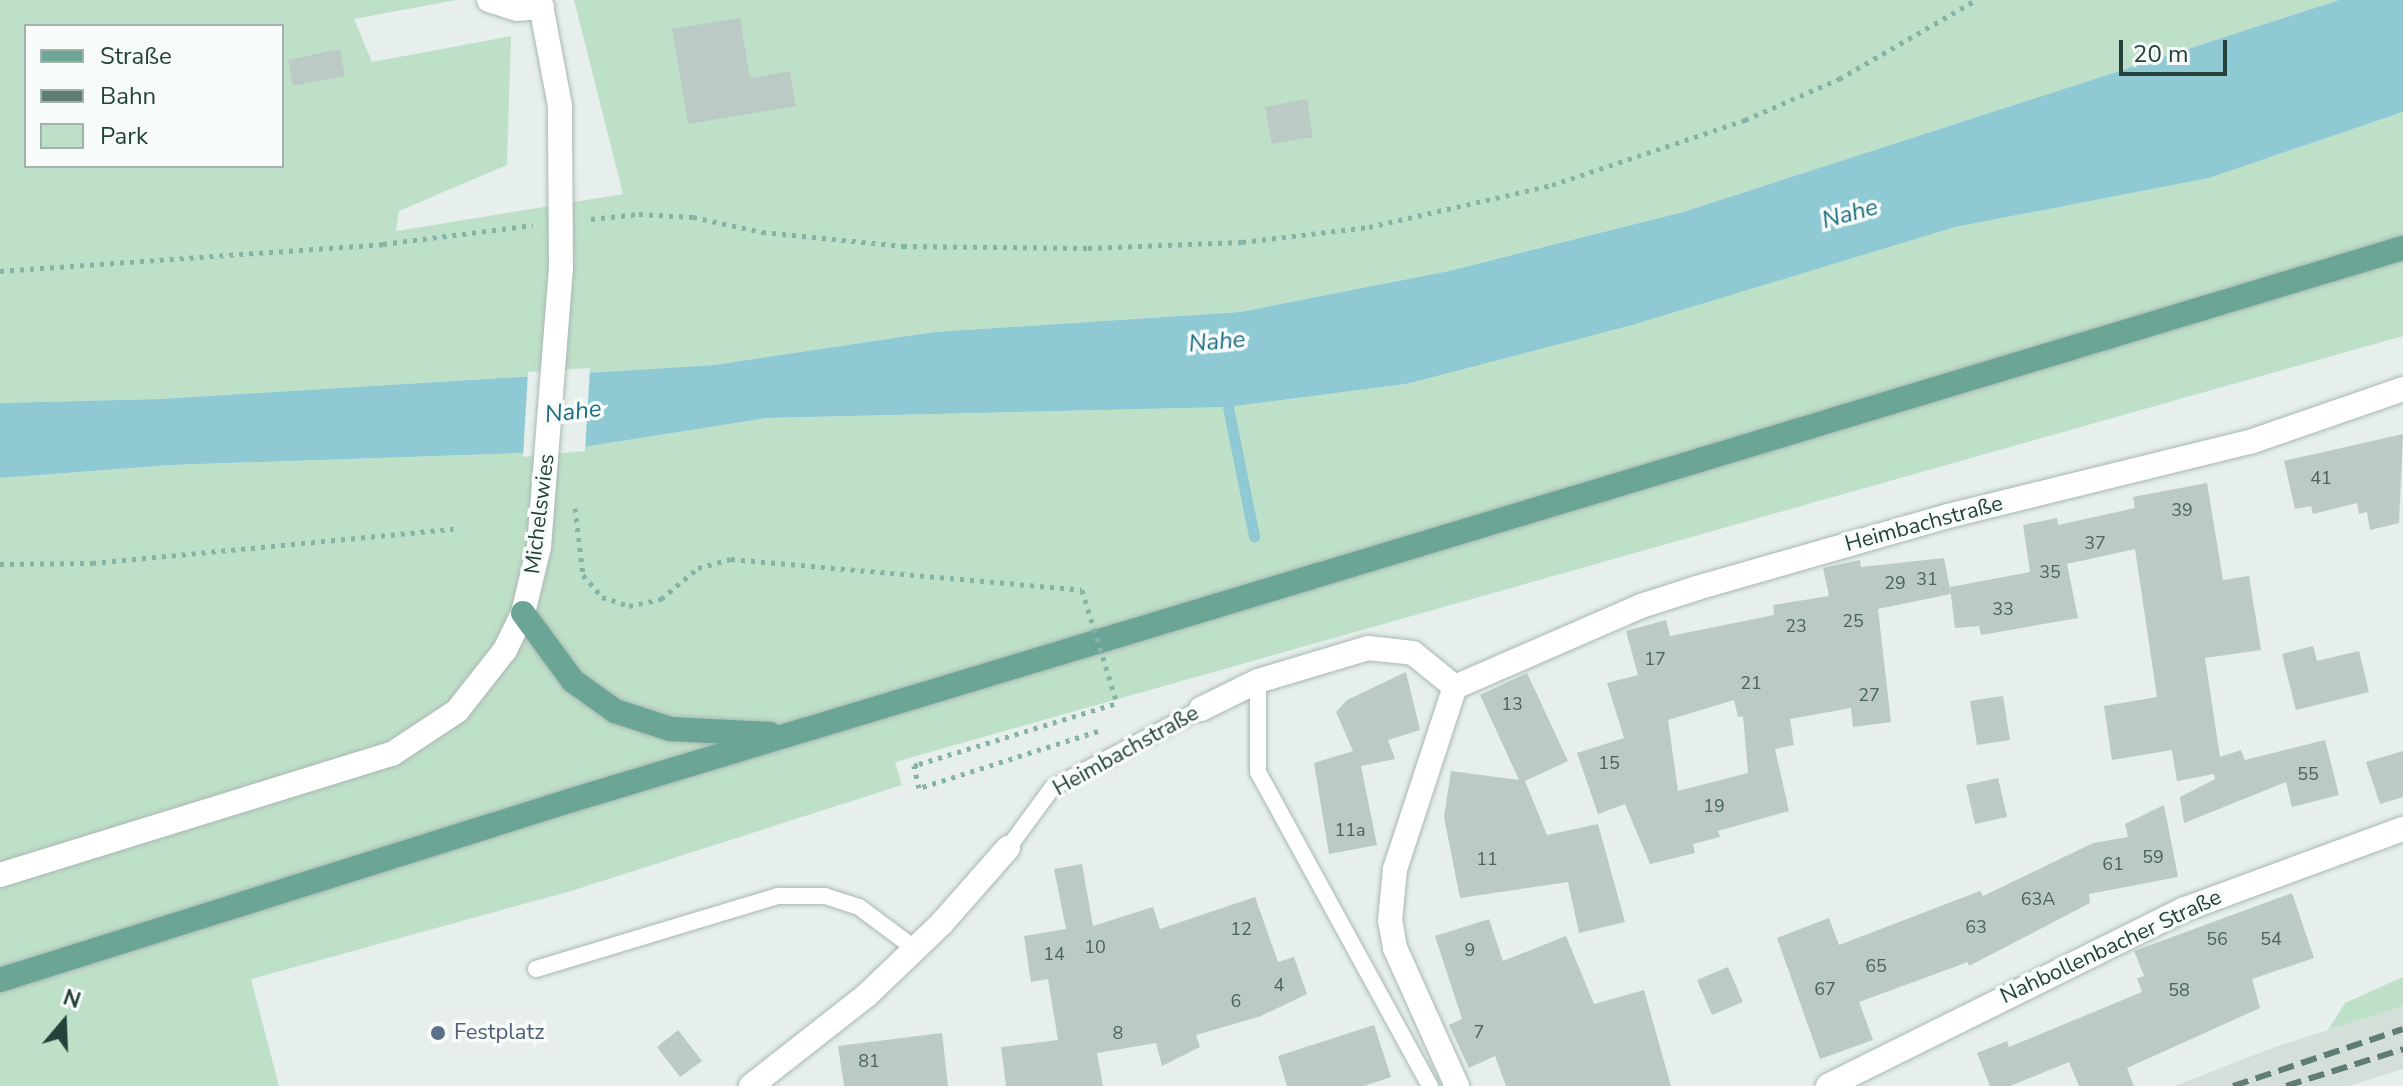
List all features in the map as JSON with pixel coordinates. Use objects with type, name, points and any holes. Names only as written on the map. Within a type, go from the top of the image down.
[{"type":"main road","points":[[0,980],[792,735],[2403,248]]},
{"type":"main road","points":[[523,613],[573,681],[615,711],[670,729],[792,735]]},
{"type":"street","points":[[489,0],[517,9],[541,4]]},
{"type":"street","name":"Michelswies","points":[[0,875],[392,754],[426,735],[477,691],[523,613],[539,547],[561,269],[560,106],[541,4]]},
{"type":"street","name":"Heimbachstraße","points":[[1201,709],[1258,681],[1368,648],[1393,649],[1431,663],[1455,687],[1641,606],[1697,588],[1948,516],[2250,442],[2403,389]]},
{"type":"street","points":[[1455,687],[1395,869],[1390,921],[1395,948],[1457,1086]]},
{"type":"street","name":"Nahbollenbacher Straße","points":[[1828,1086],[2185,909],[2403,829]]},
{"type":"street","name":"Heimbachstraße","points":[[751,1086],[867,995],[1008,848]]},
{"type":"lane","points":[[1258,681],[1258,772],[1430,1086]]},
{"type":"lane","name":"Heimbachstraße","points":[[1008,848],[1052,788],[1201,709]]},
{"type":"lane","points":[[536,969],[778,896],[825,896],[859,907],[914,948]]},
{"type":"path","points":[[0,271],[383,244],[639,214],[903,246],[1088,248],[1242,242],[1369,227],[1552,185],[1745,120],[1839,79],[1976,0]]},
{"type":"path","points":[[0,564],[92,563],[453,529]]},
{"type":"path","points":[[577,547],[591,587],[629,606],[661,599],[685,577],[713,562],[791,563],[1082,590],[1117,703],[919,764]]},
{"type":"shaded area","points":[[2403,1006],[2403,1069],[2349,1086],[2175,1086],[2272,1048]]},
{"type":"green space","points":[[0,0],[456,0],[354,19],[372,62],[511,36],[507,165],[399,211],[396,231],[623,194],[574,0],[2339,0],[1683,212],[1449,271],[1240,312],[934,332],[714,365],[160,399],[0,403]]},
{"type":"green space","points":[[2403,112],[2403,336],[895,762],[902,785],[571,891],[251,979],[279,1086],[0,1086],[0,478],[171,465],[552,452],[767,418],[1228,407],[1406,384],[1955,227],[2209,178]]},
{"type":"green space","points":[[2403,977],[2403,1006],[2328,1030],[2345,1003]]},
{"type":"water","name":"Nahe","points":[[2339,0],[2403,0],[2403,112],[2209,178],[1955,227],[1632,325],[1406,384],[1228,407],[767,418],[552,452],[171,465],[0,478],[0,403],[160,399],[714,365],[934,332],[1240,312],[1449,271],[1683,212]]},
{"type":"pier","points":[[590,368],[585,451],[523,457],[528,372]]},
{"type":"building","points":[[740,18],[750,78],[790,71],[796,106],[688,124],[672,29]]},
{"type":"building","points":[[340,49],[345,76],[293,86],[288,60]]},
{"type":"building","points":[[1307,99],[1313,137],[1272,144],[1265,107]]},
{"type":"building","points":[[2403,434],[2399,523],[2370,530],[2367,512],[2359,514],[2357,503],[2313,514],[2311,506],[2295,509],[2284,461]]},
{"type":"building","points":[[2207,483],[2223,580],[2249,576],[2261,650],[2205,658],[2220,757],[2241,750],[2245,760],[2325,740],[2339,795],[2292,807],[2286,782],[2184,823],[2180,797],[2215,779],[2214,774],[2177,781],[2172,750],[2112,760],[2104,706],[2157,697],[2135,549],[2067,564],[2078,618],[1981,635],[1979,626],[1955,628],[1950,587],[2030,572],[2023,525],[2057,518],[2058,525],[2135,508],[2133,497]]},
{"type":"building","points":[[1944,558],[1951,594],[1878,609],[1891,722],[1853,727],[1851,708],[1790,719],[1794,745],[1775,749],[1789,811],[1718,831],[1720,837],[1693,844],[1695,853],[1650,864],[1625,804],[1598,814],[1577,753],[1624,738],[1607,683],[1638,675],[1626,631],[1666,620],[1670,636],[1774,615],[1773,605],[1829,596],[1823,568],[1860,560],[1861,567]],"holes":[[[1734,700],[1738,717],[1743,716],[1748,773],[1678,791],[1668,720]]]},
{"type":"building","points":[[2313,646],[2317,661],[2359,651],[2369,692],[2296,710],[2282,654]]},
{"type":"building","points":[[1406,672],[1420,730],[1388,740],[1395,759],[1361,766],[1377,845],[1329,854],[1314,763],[1353,751],[1336,712],[1347,700]]},
{"type":"building","points":[[1527,673],[1568,761],[1525,781],[1547,835],[1598,824],[1625,922],[1579,933],[1568,882],[1460,898],[1444,817],[1451,771],[1519,780],[1480,695]]},
{"type":"building","points":[[2003,696],[2010,740],[1977,745],[1970,701]]},
{"type":"building","points":[[2403,751],[2403,797],[2380,804],[2366,762]]},
{"type":"building","points":[[1998,778],[2007,817],[1975,824],[1966,785]]},
{"type":"building","points":[[2164,805],[2178,877],[2089,894],[2090,903],[1969,966],[1968,962],[1859,1002],[1873,1040],[1820,1059],[1777,938],[1829,918],[1839,945],[1980,891],[1983,896],[2093,843],[2128,837],[2125,824]]},
{"type":"building","points":[[1082,864],[1093,926],[1153,907],[1160,929],[1255,897],[1278,962],[1294,957],[1307,994],[1261,1016],[1196,1035],[1200,1047],[1162,1066],[1156,1043],[1097,1053],[1103,1086],[1006,1086],[1001,1047],[1058,1040],[1048,979],[1031,982],[1024,936],[1066,929],[1054,869]]},
{"type":"building","points":[[2292,893],[2314,958],[2252,979],[2260,1008],[2127,1068],[2134,1086],[2079,1086],[2069,1062],[2010,1086],[1990,1086],[1977,1053],[2007,1041],[2009,1047],[2142,992],[2137,978],[2144,976],[2134,951]]},
{"type":"building","points":[[1489,919],[1503,961],[1566,936],[1594,1004],[1644,990],[1671,1086],[1506,1086],[1495,1056],[1469,1068],[1449,1025],[1462,1019],[1435,936]]},
{"type":"building","points":[[1728,967],[1743,1002],[1712,1015],[1697,980]]},
{"type":"building","points":[[1374,1025],[1391,1077],[1364,1086],[1287,1086],[1278,1056]]},
{"type":"building","points":[[678,1030],[702,1061],[680,1077],[657,1047]]},
{"type":"building","points":[[942,1033],[948,1086],[844,1086],[838,1046]]},
{"type":"waterway","points":[[1228,407],[1254,536]]},
{"type":"railway","points":[[2233,1086],[2403,1029]]},
{"type":"railway","points":[[2286,1086],[2403,1049]]},
{"type":"place","name":"Festplatz","points":[[438,1033]]}]
